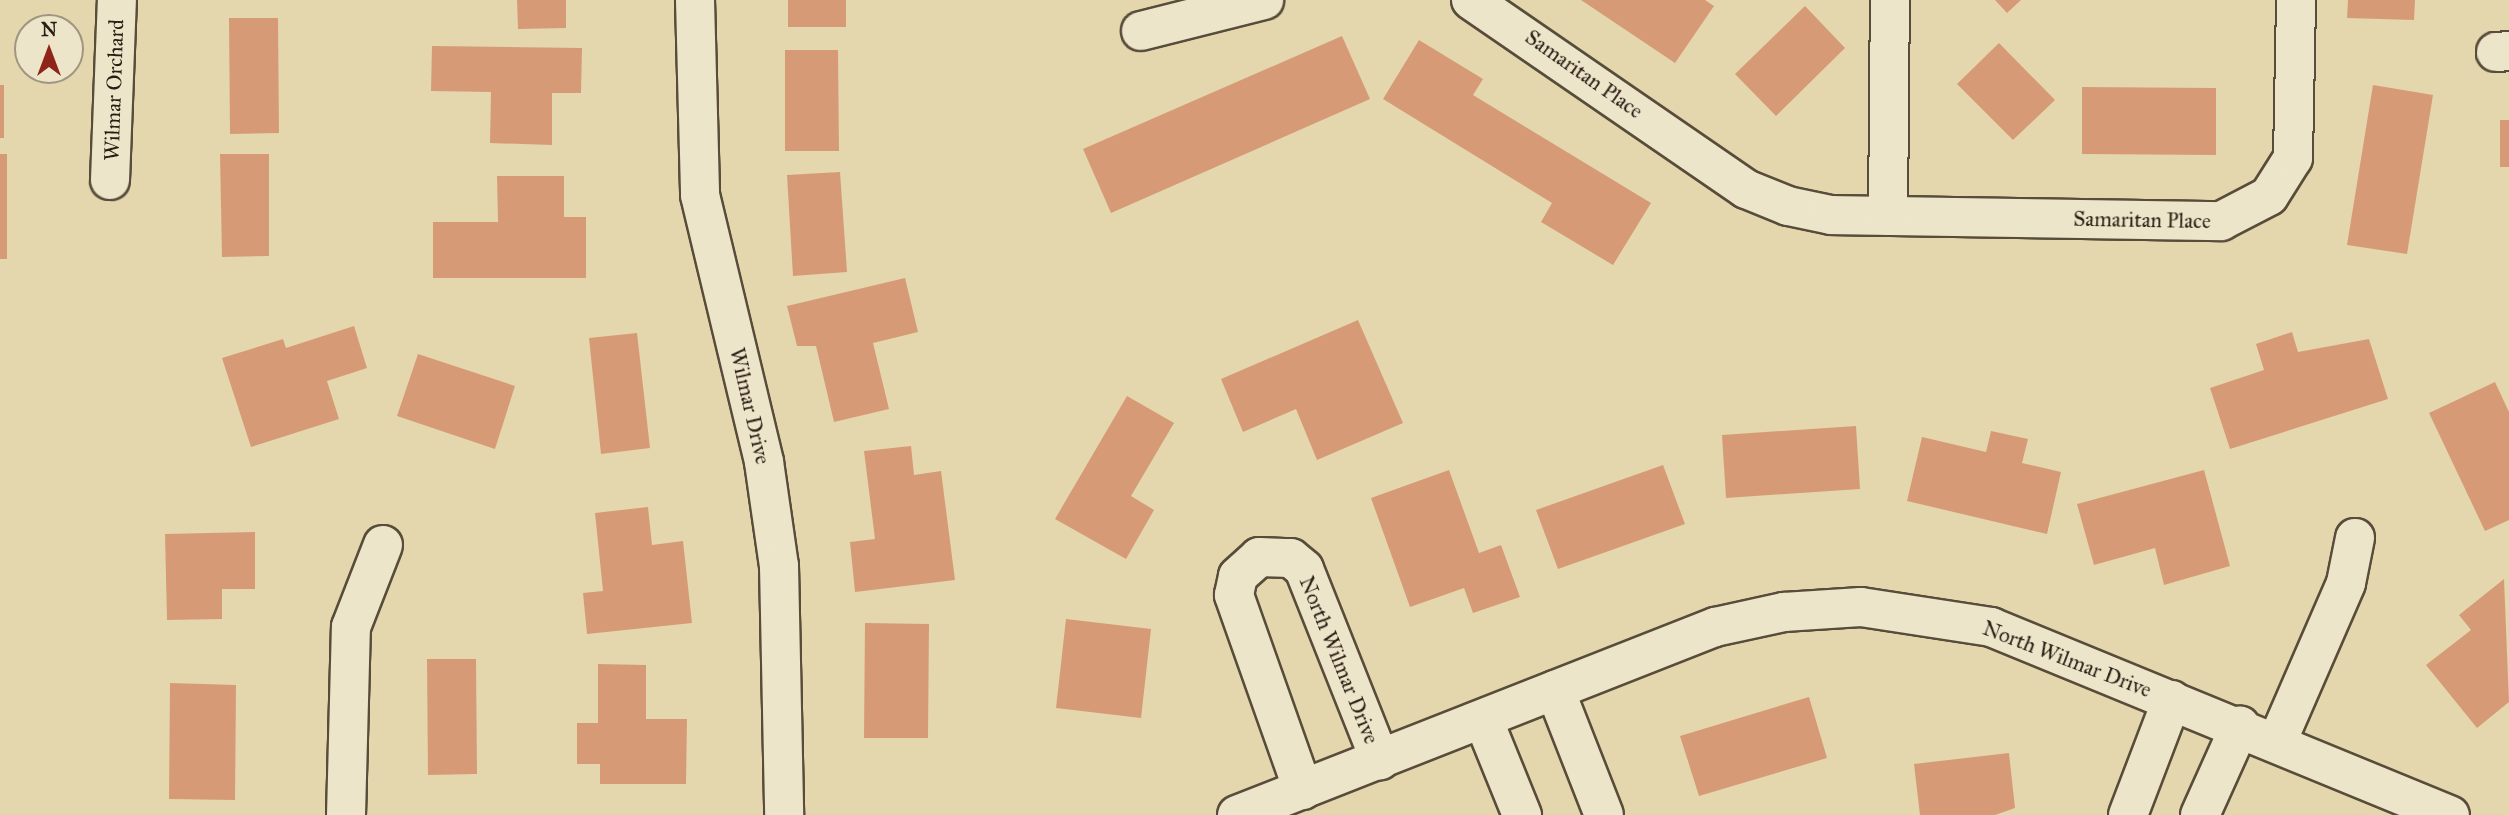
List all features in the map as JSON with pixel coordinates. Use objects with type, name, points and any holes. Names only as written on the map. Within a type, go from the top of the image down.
[{"type":"street","name":"Wilmar Orchard","points":[[110,180],[117,0]]},
{"type":"street","name":"Wilmar Drive","points":[[695,0],[700,195],[764,462],[779,566],[784,815]]},
{"type":"street","points":[[1141,31],[1264,0]]},
{"type":"street","name":"Samaritan Place","points":[[1471,0],[1746,189],[1831,215],[2221,221],[2249,212],[2269,197],[2293,158],[2296,0]]},
{"type":"street","points":[[1888,216],[1890,0]]},
{"type":"street","points":[[2277,742],[2346,583],[2355,538]]},
{"type":"street","points":[[346,815],[351,627],[383,545]]},
{"type":"street","name":"North Wilmar Drive","points":[[1303,790],[1234,595],[1238,576],[1259,557],[1290,558],[1304,569],[1380,760]]},
{"type":"street","name":"North Wilmar Drive","points":[[1237,815],[1715,627],[1784,612],[1861,607],[1991,627],[2240,726],[2451,815]]},
{"type":"street","points":[[1555,690],[1604,815]]},
{"type":"street","name":"North Wilmar Drive","points":[[2128,815],[2172,700]]},
{"type":"street","points":[[1483,719],[1522,815]]},
{"type":"street","points":[[2200,815],[2240,726]]},
{"type":"building","points":[[517,0],[566,0],[566,28],[518,29]]},
{"type":"building","points":[[788,0],[846,0],[846,27],[788,27]]},
{"type":"building","points":[[1581,0],[1705,0],[1714,6],[1675,63]]},
{"type":"building","points":[[1995,0],[2021,0],[2007,13]]},
{"type":"building","points":[[2348,0],[2415,0],[2414,20],[2347,18]]},
{"type":"building","points":[[1805,6],[1845,48],[1776,116],[1735,74]]},
{"type":"building","points":[[229,18],[278,18],[279,133],[230,134]]},
{"type":"building","points":[[1342,36],[1370,99],[1111,213],[1083,149]]},
{"type":"building","points":[[1419,40],[1483,79],[1473,95],[1651,203],[1613,265],[1541,222],[1552,203],[1383,99]]},
{"type":"building","points":[[1999,43],[2055,100],[2013,140],[1957,84]]},
{"type":"building","points":[[432,46],[582,48],[581,93],[552,93],[552,145],[490,143],[491,92],[431,91]]},
{"type":"building","points":[[785,50],[838,50],[839,151],[785,151]]},
{"type":"building","points":[[0,85],[4,85],[4,138],[0,138]]},
{"type":"building","points":[[2373,85],[2433,95],[2407,254],[2347,245]]},
{"type":"building","points":[[2082,87],[2216,88],[2216,155],[2082,154]]},
{"type":"building","points":[[2500,120],[2509,120],[2509,167],[2500,167]]},
{"type":"building","points":[[0,154],[7,154],[7,259],[0,259]]},
{"type":"building","points":[[220,154],[269,154],[269,256],[222,257]]},
{"type":"building","points":[[840,172],[847,272],[793,276],[787,175]]},
{"type":"building","points":[[497,176],[564,176],[564,217],[586,217],[586,278],[433,278],[433,222],[498,222]]},
{"type":"building","points":[[905,278],[918,332],[873,343],[889,409],[834,422],[816,346],[797,346],[787,306]]},
{"type":"building","points":[[1358,320],[1403,423],[1317,460],[1296,409],[1243,432],[1221,379]]},
{"type":"building","points":[[354,326],[367,368],[327,381],[339,419],[251,447],[222,358],[283,339],[286,348]]},
{"type":"building","points":[[2292,332],[2298,352],[2369,339],[2388,399],[2230,449],[2210,388],[2264,370],[2256,344]]},
{"type":"building","points":[[637,333],[650,448],[601,454],[589,338]]},
{"type":"building","points":[[418,354],[515,386],[495,449],[397,416]]},
{"type":"building","points":[[2495,382],[2509,412],[2509,520],[2485,531],[2429,413]]},
{"type":"building","points":[[1127,396],[1174,423],[1131,496],[1154,510],[1126,559],[1055,519]]},
{"type":"building","points":[[1856,426],[1860,489],[1726,498],[1722,435]]},
{"type":"building","points":[[1991,431],[2028,439],[2022,463],[2061,472],[2047,534],[1907,501],[1922,437],[1986,452]]},
{"type":"building","points":[[911,446],[914,475],[941,471],[955,580],[855,592],[850,542],[875,539],[864,451]]},
{"type":"building","points":[[1663,465],[1685,524],[1558,569],[1536,510]]},
{"type":"building","points":[[1449,470],[1479,553],[1501,545],[1520,597],[1473,613],[1464,588],[1410,607],[1371,498]]},
{"type":"building","points":[[2204,470],[2230,566],[2164,585],[2155,548],[2094,565],[2077,504]]},
{"type":"building","points":[[648,507],[652,545],[683,541],[692,623],[587,634],[583,593],[603,591],[595,513]]},
{"type":"building","points":[[255,532],[255,589],[222,589],[222,619],[167,620],[165,534]]},
{"type":"building","points":[[2504,579],[2509,702],[2477,728],[2426,665],[2471,630],[2459,615]]},
{"type":"building","points":[[1066,619],[1151,629],[1141,718],[1056,708]]},
{"type":"building","points":[[865,623],[929,624],[928,738],[864,738]]},
{"type":"building","points":[[427,659],[476,659],[477,774],[428,775]]},
{"type":"building","points":[[598,664],[646,665],[646,719],[687,719],[686,784],[600,784],[600,764],[577,764],[577,723],[598,723]]},
{"type":"building","points":[[170,683],[236,685],[235,800],[169,799]]},
{"type":"building","points":[[1809,697],[1827,758],[1699,796],[1680,736]]},
{"type":"building","points":[[2009,753],[2015,808],[1995,815],[1920,815],[1914,764]]}]
